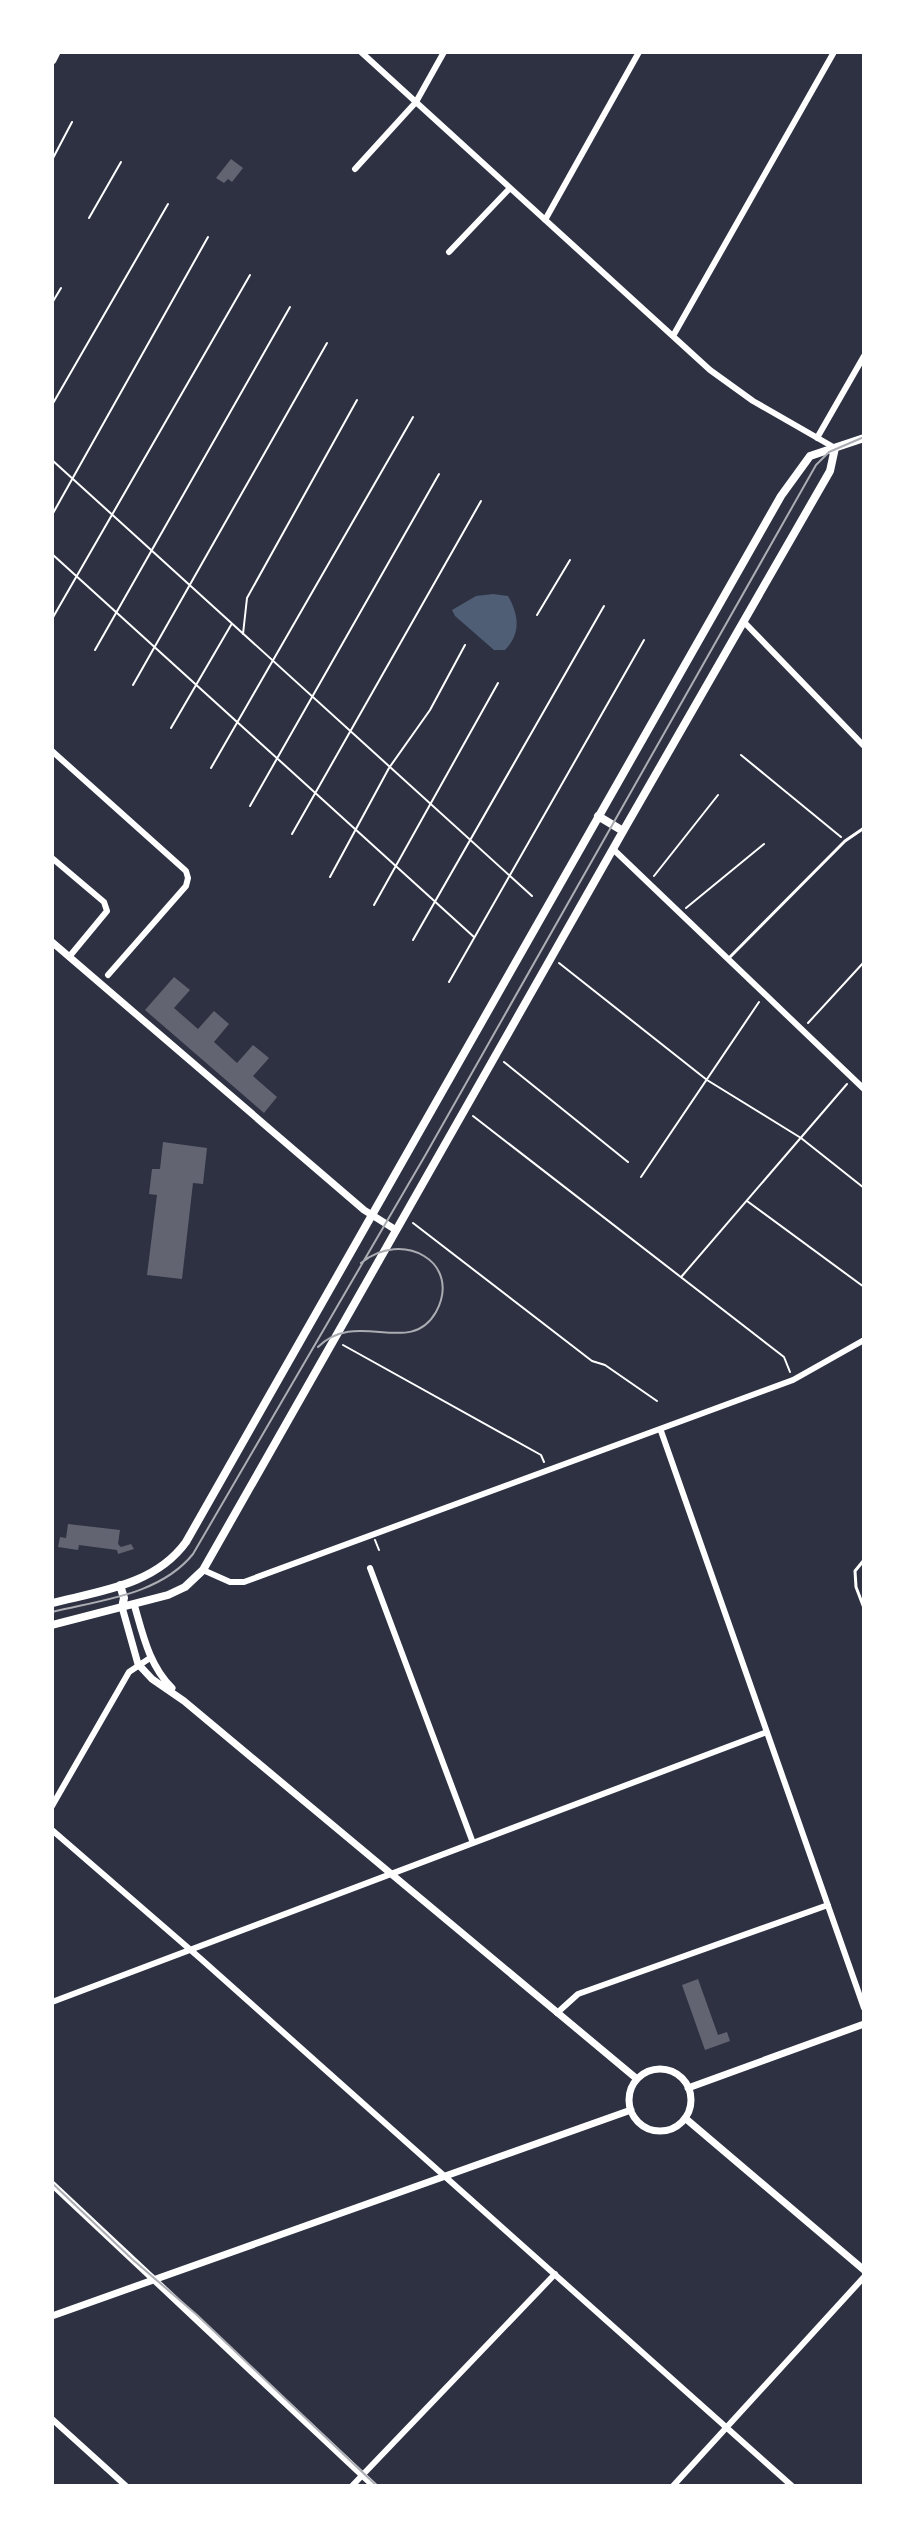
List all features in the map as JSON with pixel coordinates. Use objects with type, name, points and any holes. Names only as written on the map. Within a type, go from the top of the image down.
[{"type":"main road","points":[[52,60],[56,52]]},
{"type":"main road","points":[[52,1603],[120,1585],[156,1571],[168,1563],[186,1542],[781,496],[810,456],[864,438]]},
{"type":"main road","points":[[52,1625],[123,1602],[134,1604],[183,1588],[203,1570],[830,471],[835,448]]},
{"type":"main road","points":[[598,816],[623,831]]},
{"type":"main road","points":[[120,1585],[123,1602]]},
{"type":"street","points":[[361,52],[710,370],[753,401],[835,448]]},
{"type":"street","points":[[355,169],[416,102],[444,52]]},
{"type":"street","points":[[545,220],[639,52]]},
{"type":"street","points":[[673,336],[834,52]]},
{"type":"street","points":[[449,252],[510,188]]},
{"type":"street","points":[[817,438],[864,356]]},
{"type":"street","points":[[744,622],[864,746]]},
{"type":"street","points":[[52,751],[186,871],[188,878],[186,886],[108,975]]},
{"type":"street","points":[[613,849],[864,1089]]},
{"type":"street","points":[[52,858],[104,902],[107,911],[69,957]]},
{"type":"street","points":[[52,942],[371,1215],[396,1230]]},
{"type":"street","points":[[203,1570],[230,1582],[244,1582],[793,1380],[864,1340]]},
{"type":"street","points":[[661,1431],[864,2008]]},
{"type":"street","points":[[370,1568],[473,1843]]},
{"type":"street","points":[[123,1602],[138,1664],[152,1679],[184,1701],[637,2079]]},
{"type":"street","points":[[134,1604],[150,1658],[160,1676],[184,1701]]},
{"type":"street","points":[[52,1806],[129,1672],[150,1658]]},
{"type":"street","points":[[52,2002],[767,1732]]},
{"type":"street","points":[[52,1830],[792,2486]]},
{"type":"street","points":[[557,2013],[578,1994],[828,1905]]},
{"type":"street","points":[[688,2088],[864,2024]]},
{"type":"street","points":[[664,2069],[682,2078],[688,2088],[690,2106],[685,2118],[672,2128],[652,2130],[640,2124],[631,2110],[629,2097],[637,2079],[654,2070],[664,2069]]},
{"type":"street","points":[[52,2316],[631,2110]]},
{"type":"street","points":[[685,2118],[864,2270]]},
{"type":"street","points":[[52,2184],[374,2486]]},
{"type":"street","points":[[352,2486],[555,2274]]},
{"type":"street","points":[[673,2486],[864,2277]]},
{"type":"street","points":[[52,2419],[126,2486]]},
{"type":"lane","points":[[728,959],[845,841],[864,828]]},
{"type":"lane","points":[[864,1560],[855,1571],[856,1587],[864,1608]]},
{"type":"path","points":[[52,160],[72,122]]},
{"type":"path","points":[[89,218],[121,162]]},
{"type":"path","points":[[52,405],[168,204]]},
{"type":"path","points":[[52,515],[208,237]]},
{"type":"path","points":[[52,619],[250,275]]},
{"type":"path","points":[[52,303],[61,288]]},
{"type":"path","points":[[95,650],[290,307]]},
{"type":"path","points":[[133,685],[327,343]]},
{"type":"path","points":[[242,634],[247,598],[357,400]]},
{"type":"path","points":[[211,768],[413,417]]},
{"type":"path","points":[[52,460],[532,896]]},
{"type":"path","points":[[250,806],[439,474]]},
{"type":"path","points":[[292,834],[481,501]]},
{"type":"path","points":[[52,554],[474,937]]},
{"type":"path","points":[[537,615],[570,560]]},
{"type":"path","points":[[413,940],[604,606]]},
{"type":"path","points":[[171,728],[231,624]]},
{"type":"path","points":[[449,982],[644,640]]},
{"type":"path","points":[[330,877],[389,768],[430,710],[465,645]]},
{"type":"path","points":[[374,905],[498,683]]},
{"type":"path","points":[[741,755],[845,841]]},
{"type":"path","points":[[648,883],[718,795]]},
{"type":"path","points":[[680,914],[764,844]]},
{"type":"path","points":[[559,962],[707,1080],[801,1138],[864,1188]]},
{"type":"path","points":[[802,1030],[864,962]]},
{"type":"path","points":[[641,1177],[765,994]]},
{"type":"path","points":[[503,1061],[628,1162]]},
{"type":"path","points":[[681,1276],[852,1078]]},
{"type":"path","points":[[472,1115],[784,1357],[793,1380]]},
{"type":"path","points":[[746,1200],[864,1287]]},
{"type":"path","points":[[412,1222],[592,1361],[605,1365],[657,1401]]},
{"type":"path","points":[[342,1344],[541,1455],[548,1472]]},
{"type":"water","points":[[476,596],[508,596],[516,617],[514,637],[505,650],[494,650],[452,610]]},
{"type":"building","points":[[231,159],[243,168],[232,182],[228,179],[224,183],[216,178]]},
{"type":"building","points":[[174,977],[190,990],[174,1008],[198,1029],[214,1011],[229,1024],[214,1042],[237,1063],[253,1045],[269,1058],[253,1076],[277,1097],[264,1113],[145,1010]]},
{"type":"building","points":[[163,1142],[207,1148],[203,1184],[193,1183],[182,1279],[147,1275],[157,1195],[149,1194],[152,1169],[160,1169]]},
{"type":"building","points":[[68,1524],[120,1530],[118,1544],[121,1547],[131,1544],[134,1549],[118,1554],[117,1550],[79,1545],[78,1550],[58,1547],[60,1537],[66,1538]]},
{"type":"building","points":[[698,1979],[718,2035],[727,2032],[730,2041],[705,2050],[682,1985]]},
{"type":"tram line","points":[[52,1612],[147,1587],[164,1579],[193,1554],[426,1154],[816,465],[829,452],[864,437]]},
{"type":"tram line","points":[[318,1347],[333,1336],[349,1332],[412,1331],[425,1325],[436,1312],[442,1294],[441,1278],[435,1266],[424,1256],[410,1250],[394,1249],[377,1253],[361,1263]]},
{"type":"tram line","points":[[52,2183],[377,2486]]}]
